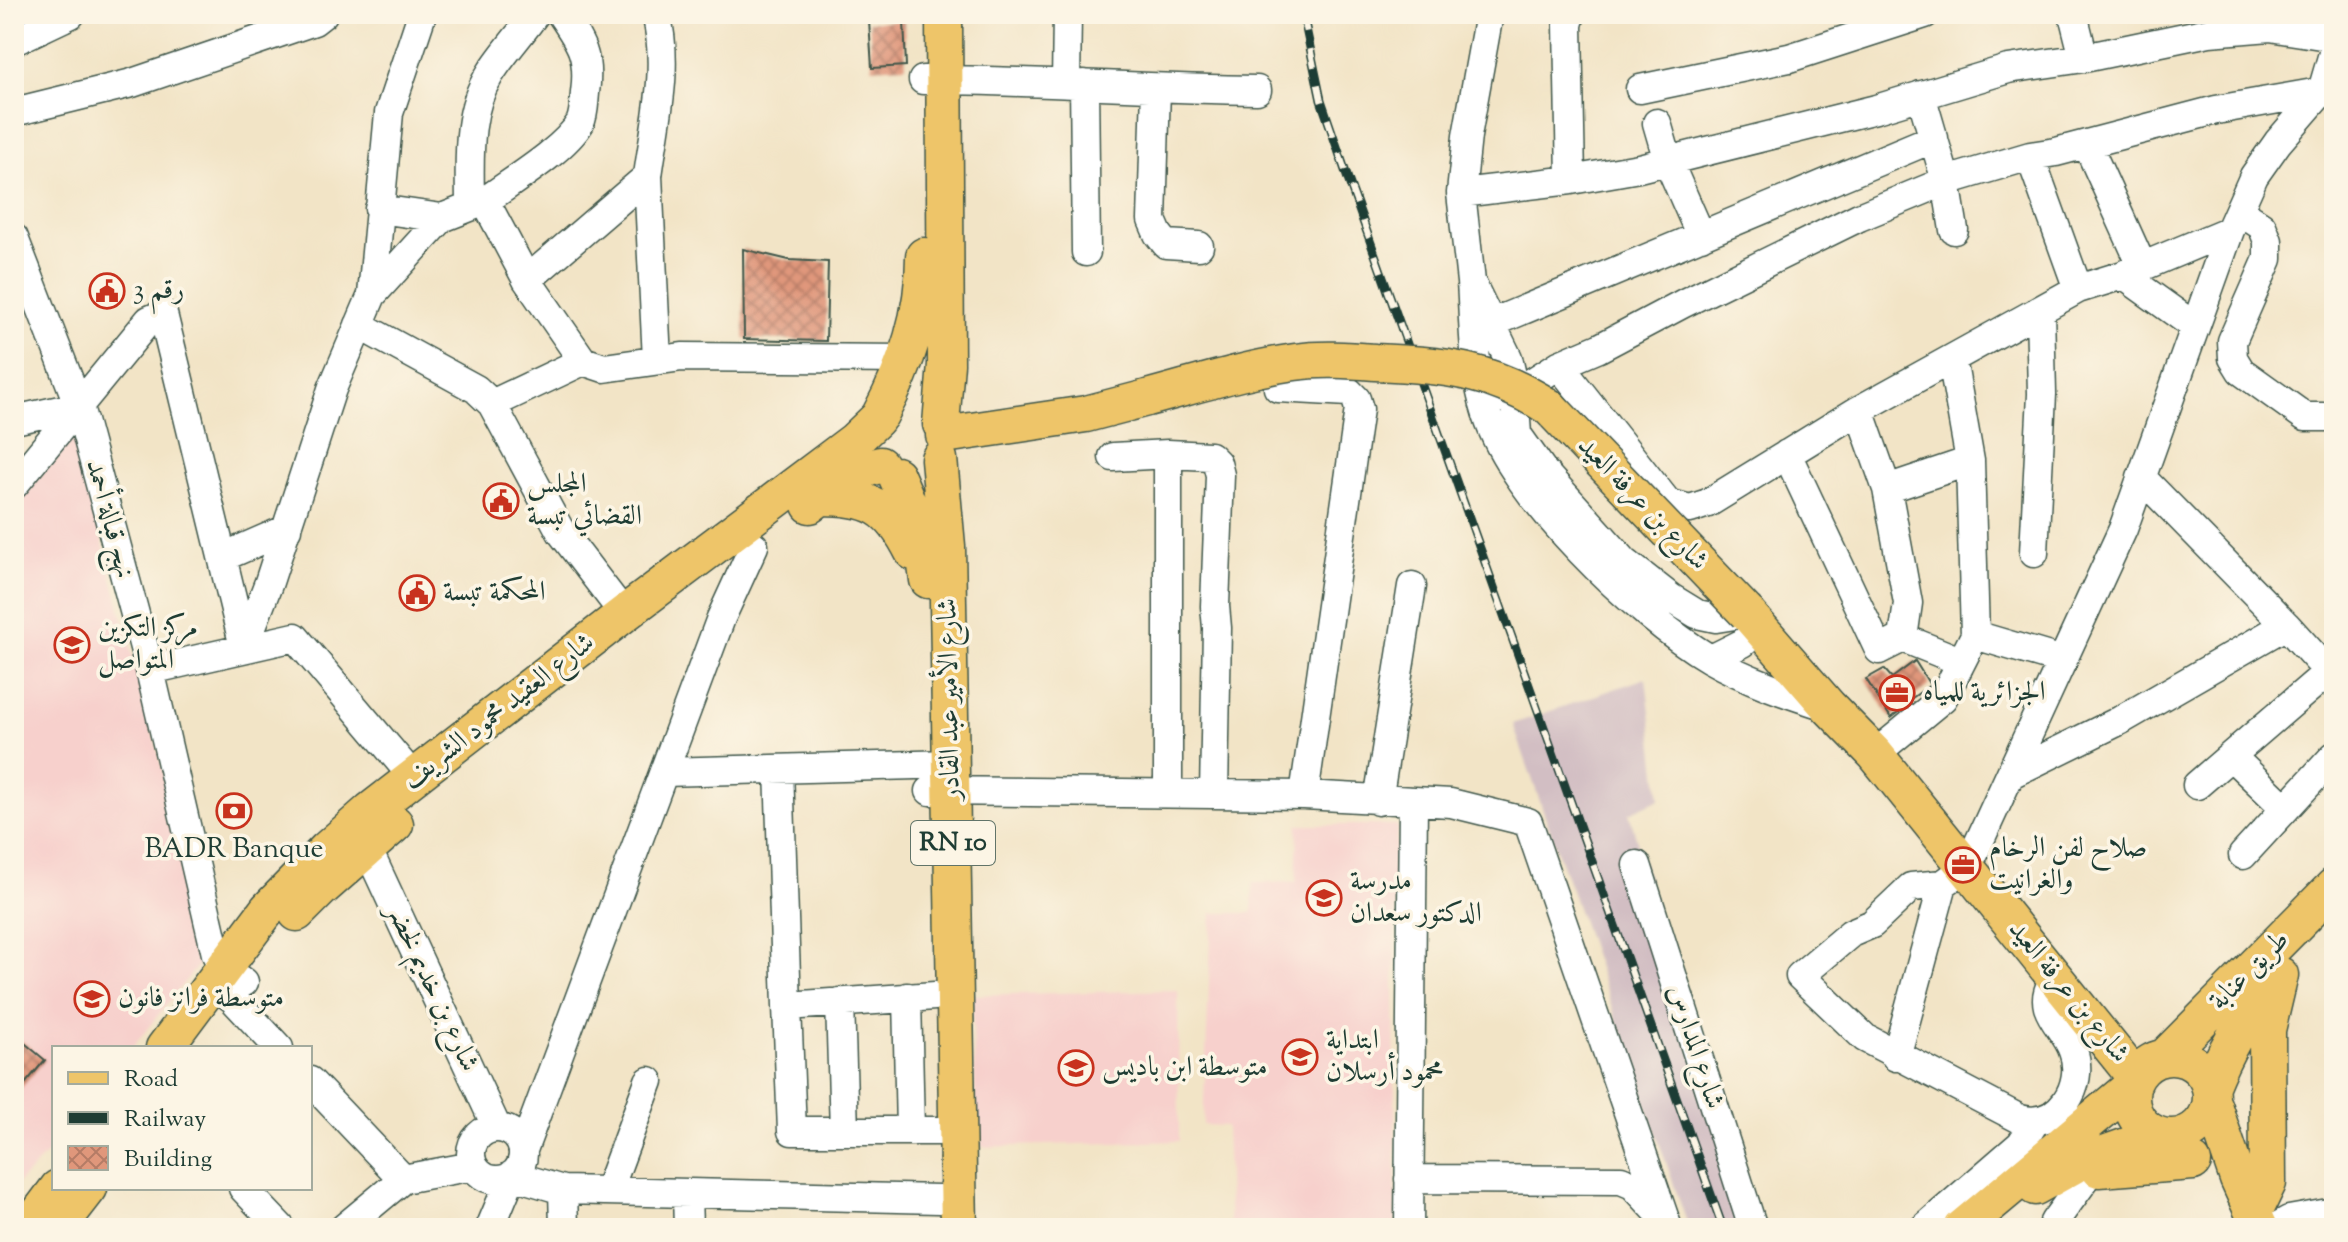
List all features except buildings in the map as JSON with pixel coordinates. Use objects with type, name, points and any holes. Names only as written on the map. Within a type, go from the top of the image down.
[{"type":"main road","name":"شارع الأمير عبد القادر","points":[[925,14],[934,80],[946,364],[941,439],[947,546],[942,777],[946,1218]]},
{"type":"main road","name":"شارع الأمير عبد القادر","points":[[879,417],[906,359],[924,289],[934,80],[944,14]]},
{"type":"main road","name":"شارع بن عرفة العيد","points":[[941,439],[1086,414],[1297,361],[1444,365],[1486,375],[1520,388],[1549,407],[1754,620],[1829,707],[1875,754],[1956,875],[2055,978],[2134,1081]]},
{"type":"main road","points":[[912,402],[934,414],[941,439],[920,475],[908,477],[888,470],[870,449],[872,424],[889,406],[912,402]]},
{"type":"main road","name":"شارع العقيد محمود الشريف","points":[[195,1046],[268,909],[304,870],[370,811],[854,441],[879,417]]},
{"type":"main road","name":"شارع العقيد محمود الشريف","points":[[166,1046],[300,910],[367,848],[820,497],[862,469],[888,470]]},
{"type":"main road","name":"شارع الأمير عبد القادر","points":[[888,470],[922,536],[929,585],[942,777],[921,996],[924,1131],[946,1218]]},
{"type":"main road","points":[[820,497],[861,499],[883,509],[899,527],[929,585]]},
{"type":"main road","name":"طريق عنابة","points":[[2165,1057],[2334,886]]},
{"type":"main road","name":"طريق عنابة","points":[[2211,1096],[2237,1028],[2280,975],[2334,920]]},
{"type":"main road","points":[[2262,1225],[2268,1183],[2267,1030],[2280,975]]},
{"type":"main road","points":[[1962,1228],[2134,1081],[2148,1063],[2165,1057],[2182,1058],[2197,1066],[2211,1096],[2224,1142],[2262,1225]]},
{"type":"main road","points":[[2134,1081],[2131,1106],[2141,1124],[2162,1136],[2262,1225]]},
{"type":"main road","points":[[1969,1228],[2108,1152],[2162,1136],[2189,1133],[2199,1126],[2211,1096]]},
{"type":"main road","points":[[2075,1172],[2193,1162]]},
{"type":"main road","points":[[28,1228],[56,1190]]},
{"type":"main road","points":[[58,1228],[87,1190]]},
{"type":"street","points":[[14,41],[71,14]]},
{"type":"street","points":[[14,112],[132,83],[314,21],[323,14]]},
{"type":"street","points":[[244,647],[269,582],[332,389],[372,295],[389,113],[422,14]]},
{"type":"street","points":[[535,14],[489,75],[476,104],[470,137],[477,204],[583,361],[604,368],[657,360],[736,357],[906,359]]},
{"type":"street","points":[[372,295],[442,218],[477,204],[567,141],[582,120],[588,73],[586,56],[561,14]]},
{"type":"street","points":[[656,14],[663,40],[662,77],[648,176],[657,360]]},
{"type":"street","points":[[1067,14],[1075,84],[1086,252]]},
{"type":"street","points":[[1489,14],[1467,136],[1461,193],[1476,368],[1488,417],[1514,469],[1536,500],[1580,550],[1648,613],[1711,659],[1779,691],[1829,707]]},
{"type":"street","points":[[1571,14],[1568,25],[1571,180]]},
{"type":"street","points":[[1640,89],[1789,58],[1925,14]]},
{"type":"street","points":[[2073,14],[2084,58]]},
{"type":"street","points":[[1461,193],[1571,180],[1668,161],[1876,109],[2008,69],[2084,58],[2209,32],[2270,27],[2334,37]]},
{"type":"street","points":[[1896,1057],[1956,875],[2011,774],[2123,529],[2234,221],[2254,176],[2278,142],[2328,90],[2334,50]]},
{"type":"street","points":[[934,80],[1257,90]]},
{"type":"street","points":[[1156,89],[1152,220],[1166,244],[1199,246]]},
{"type":"street","points":[[1488,417],[1513,392],[1559,365],[1599,348],[1859,217],[1946,181],[2030,156],[2216,110],[2328,90]]},
{"type":"street","points":[[1921,95],[1946,181],[1954,230]]},
{"type":"street","points":[[1657,123],[1668,161],[1701,236]]},
{"type":"street","points":[[1492,323],[1934,138]]},
{"type":"street","points":[[2087,144],[2133,272],[2194,326]]},
{"type":"street","points":[[2030,156],[2078,289]]},
{"type":"street","points":[[527,280],[648,176]]},
{"type":"street","points":[[379,209],[442,218]]},
{"type":"street","points":[[1559,365],[1668,503],[1690,509],[1708,503],[1859,410],[2078,289],[2133,272],[2234,221],[2262,226],[2268,241],[2268,259],[2232,341],[2233,358],[2241,371],[2305,417],[2334,417]]},
{"type":"street","name":"نهج قبالة أحمد","points":[[14,238],[79,406],[150,670],[216,954],[228,983]]},
{"type":"street","points":[[1471,282],[1508,358],[1517,434],[1526,449],[1625,562],[1671,598],[1697,614],[1754,620],[1743,643],[1711,659]]},
{"type":"street","points":[[2034,553],[2042,394],[2040,310]]},
{"type":"street","points":[[14,485],[149,320],[163,314],[244,647]]},
{"type":"street","points":[[359,325],[476,389],[492,404],[561,532],[624,614]]},
{"type":"street","points":[[1875,754],[1943,698],[1975,635],[1970,461],[1952,359]]},
{"type":"street","points":[[492,404],[583,361]]},
{"type":"street","points":[[1278,388],[1349,392],[1356,399],[1359,409],[1304,795]]},
{"type":"street","points":[[14,420],[79,406]]},
{"type":"street","points":[[1859,410],[1887,489],[1908,603],[1903,638]]},
{"type":"street","points":[[1113,457],[1168,454],[1210,456],[1217,463],[1220,475],[1215,606],[1214,794]]},
{"type":"street","points":[[1168,454],[1168,793]]},
{"type":"street","points":[[1787,454],[1879,650],[1903,638],[1960,661]]},
{"type":"street","points":[[1887,489],[1970,461]]},
{"type":"street","points":[[2141,477],[2331,675],[2197,785]]},
{"type":"street","points":[[223,557],[287,529]]},
{"type":"street","points":[[490,1228],[518,1163],[735,583],[754,546]]},
{"type":"street","points":[[269,582],[278,609],[295,637],[414,778]]},
{"type":"street","points":[[1378,801],[1412,586]]},
{"type":"street","points":[[2011,774],[2121,720],[2286,625]]},
{"type":"street","points":[[1975,635],[2063,661]]},
{"type":"street","points":[[150,670],[295,637]]},
{"type":"street","points":[[2231,756],[2285,808]]},
{"type":"street","points":[[2243,855],[2334,756]]},
{"type":"street","points":[[779,769],[792,1131],[924,1131]]},
{"type":"street","points":[[664,772],[779,769],[1168,793],[1304,795],[1451,803],[1528,822],[1667,1224]]},
{"type":"street","points":[[1409,1228],[1413,802]]},
{"type":"street","name":"شارع بن خديم لخضر","points":[[367,848],[497,1128]]},
{"type":"street","name":"شارع المدارس","points":[[1637,865],[1753,1228]]},
{"type":"street","points":[[1956,875],[1911,887],[1872,924],[1851,933],[1800,976],[1865,1038],[1896,1057],[2020,1119],[2034,1123],[2058,1112],[2071,1087],[2075,1068],[2075,1053],[2048,1007],[2048,988],[2055,978]]},
{"type":"street","points":[[228,983],[277,1046]]},
{"type":"street","points":[[787,1006],[921,996]]},
{"type":"street","points":[[840,1002],[844,1131]]},
{"type":"street","points":[[609,1189],[649,1081]]},
{"type":"street","points":[[312,1083],[403,1179]]},
{"type":"street","points":[[1924,1228],[2021,1144],[2034,1123]]},
{"type":"street","points":[[488,1129],[511,1131],[521,1143],[518,1163],[495,1180],[479,1173],[473,1166],[471,1149],[474,1140],[488,1129]]},
{"type":"street","points":[[518,1163],[563,1190],[609,1189],[687,1194],[946,1218]]},
{"type":"street","points":[[344,1228],[403,1179],[473,1166]]},
{"type":"street","points":[[2053,1226],[2075,1172]]},
{"type":"street","points":[[1409,1179],[1621,1180],[1633,1185],[1667,1224]]},
{"type":"street","points":[[245,1190],[281,1228]]},
{"type":"street","points":[[563,1190],[564,1228]]},
{"type":"street","points":[[687,1194],[688,1228]]},
{"type":"street","points":[[2262,1225],[2334,1212]]},
{"type":"shaded area","points":[[74,433],[210,950],[134,1046],[52,1046],[52,1149],[14,1187],[14,509]]},
{"type":"shaded area","points":[[1646,678],[1660,799],[1629,813],[1748,1228],[1689,1228],[1513,724]]},
{"type":"shaded area","name":"ابتداية محمود أرسلان","points":[[1298,825],[1397,825],[1394,989],[1396,1228],[1230,1228],[1226,1126],[1203,1125],[1212,913],[1252,913],[1253,883],[1296,882]]},
{"type":"shaded area","name":"متوسطة ابن باديس","points":[[1178,990],[1179,1141],[977,1147],[972,995]]},
{"type":"railway","points":[[1303,14],[1321,100],[1348,179],[1723,1228]]},
{"type":"place","name":"رقم 3","points":[[107,291]]},
{"type":"place","name":"المجلس القضائي تبسة","points":[[501,501]]},
{"type":"place","name":"المحكمة تبسة","points":[[417,593]]},
{"type":"place","name":"مركز التكزين المتواصل","points":[[72,645]]},
{"type":"place","name":"الجزائرية للمياه","points":[[1897,693]]},
{"type":"place","name":"BADR Banque","points":[[234,811]]},
{"type":"place","name":"صلاح لفن الرخام والغرانيت","points":[[1963,865]]},
{"type":"place","name":"مدرسة الدكتور سعدان","points":[[1324,898]]},
{"type":"place","name":"متوسطة فرانز فانون","points":[[92,999]]},
{"type":"place","name":"ابتداية محمود أرسلان","points":[[1300,1057]]},
{"type":"place","name":"متوسطة ابن باديس","points":[[1076,1068]]}]
